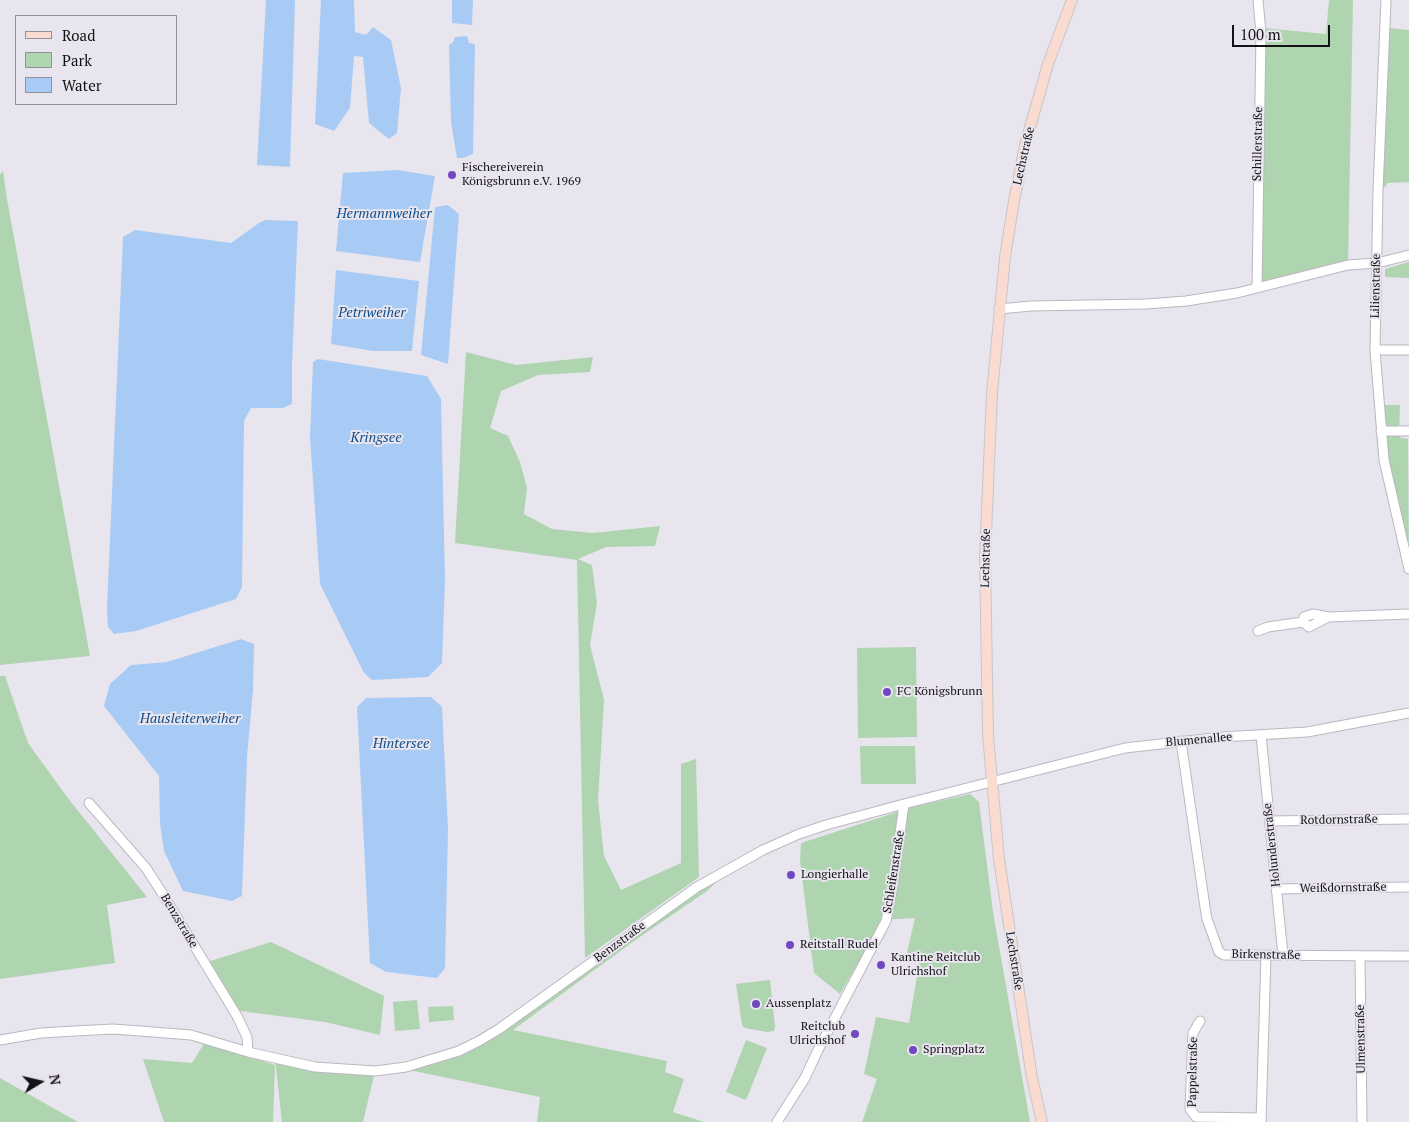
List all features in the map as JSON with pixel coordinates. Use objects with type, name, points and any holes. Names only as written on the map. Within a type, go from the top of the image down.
[{"type":"main road","name":"Lechstraße","points":[[1042,1122],[1032,1078],[1014,964],[999,859],[991,783],[988,735],[985,557],[992,393],[999,309],[1014,201],[1025,145],[1048,64],[1072,0]]},
{"type":"street","name":"Schillerstraße","points":[[1257,288],[1260,33],[1258,0]]},
{"type":"street","name":"Lilienstraße","points":[[1386,0],[1375,350],[1381,431],[1386,468],[1409,569]]},
{"type":"street","points":[[999,309],[1031,306],[1064,307],[1186,301],[1257,288],[1348,265],[1377,263],[1409,255]]},
{"type":"street","points":[[1375,350],[1409,350]]},
{"type":"street","points":[[1381,431],[1409,431]]},
{"type":"street","points":[[1258,631],[1268,627],[1303,622],[1304,617],[1309,615],[1328,617],[1409,614]]},
{"type":"street","name":"Blumenallee","points":[[991,783],[1125,748],[1222,737],[1307,732],[1409,713]]},
{"type":"street","name":"Holunderstraße","points":[[1261,735],[1283,955]]},
{"type":"street","name":"Birkenstraße","points":[[1181,741],[1204,907],[1219,952],[1224,955],[1409,956]]},
{"type":"street","name":"Benzstraße","points":[[0,1040],[41,1033],[113,1029],[191,1035],[248,1052],[316,1067],[374,1071],[406,1066],[459,1051],[499,1029],[697,887],[763,850],[799,834],[826,825],[991,783]]},
{"type":"street","name":"Benzstraße","points":[[89,803],[146,868],[164,896],[237,1016],[247,1037],[248,1052]]},
{"type":"street","name":"Schleifenstraße","points":[[777,1122],[805,1078],[886,921],[904,804]]},
{"type":"street","name":"Rotdornstraße","points":[[1270,821],[1409,818]]},
{"type":"street","name":"Weißdornstraße","points":[[1277,890],[1409,887]]},
{"type":"street","name":"Pappelstraße","points":[[1200,1021],[1193,1033],[1190,1109],[1196,1117],[1261,1120],[1266,955]]},
{"type":"street","name":"Ulmenstraße","points":[[1360,956],[1362,1122]]},
{"type":"green space","points":[[1329,0],[1353,0],[1348,265],[1258,285],[1263,28],[1326,34]]},
{"type":"green space","points":[[1388,28],[1409,30],[1409,182],[1387,183],[1386,187],[1383,187]]},
{"type":"green space","points":[[3,171],[90,656],[0,665],[0,174]]},
{"type":"green space","points":[[1409,262],[1409,278],[1385,277],[1385,269]]},
{"type":"green space","points":[[466,352],[516,365],[593,357],[590,372],[538,375],[501,391],[490,428],[508,436],[520,462],[527,488],[524,514],[552,529],[593,533],[660,526],[655,546],[606,547],[578,559],[592,565],[597,603],[590,645],[604,700],[598,800],[604,856],[621,890],[681,863],[681,764],[696,759],[699,877],[585,958],[577,560],[455,543]]},
{"type":"green space","points":[[1384,405],[1400,405],[1399,434],[1401,438],[1408,439],[1409,564],[1404,547],[1384,438]]},
{"type":"green space","name":"FC Königsbrunn","points":[[916,647],[917,737],[858,738],[857,648]]},
{"type":"green space","points":[[0,676],[5,676],[28,743],[67,797],[147,897],[107,905],[115,963],[0,979]]},
{"type":"green space","points":[[860,746],[915,746],[916,784],[861,784]]},
{"type":"green space","points":[[970,794],[979,802],[993,912],[1030,1122],[862,1122],[877,1079],[864,1074],[876,1017],[909,1023],[920,959],[906,957],[915,918],[883,920],[840,994],[814,973],[800,861],[801,843],[913,807]]},
{"type":"green space","points":[[719,879],[707,891],[634,941],[513,1030],[667,1061],[665,1072],[684,1079],[673,1112],[704,1122],[537,1122],[540,1097],[414,1071],[406,1067],[479,1041],[697,887]]},
{"type":"green space","points":[[271,942],[384,996],[380,1035],[325,1022],[233,1010],[204,963]]},
{"type":"green space","name":"Aussenplatz","points":[[770,980],[774,1031],[767,1032],[745,1028],[742,1025],[736,984]]},
{"type":"green space","points":[[417,1000],[420,1029],[395,1031],[393,1002]]},
{"type":"green space","points":[[453,1006],[454,1020],[429,1022],[428,1007]]},
{"type":"green space","points":[[746,1040],[767,1048],[746,1100],[726,1092]]},
{"type":"green space","points":[[205,1042],[275,1065],[273,1122],[164,1122],[143,1059],[192,1063]]},
{"type":"green space","points":[[275,1058],[375,1071],[363,1122],[282,1122]]},
{"type":"green space","points":[[0,1078],[78,1122],[0,1122]]},
{"type":"water","points":[[266,0],[295,0],[290,167],[257,165]]},
{"type":"water","points":[[321,0],[354,0],[355,32],[366,35],[373,27],[391,40],[401,88],[397,133],[389,139],[369,123],[363,57],[354,56],[350,108],[334,131],[315,124]]},
{"type":"water","points":[[452,0],[473,0],[472,25],[452,23]]},
{"type":"water","points":[[467,36],[469,43],[475,44],[473,154],[457,158],[451,122],[449,45],[455,37]]},
{"type":"water","name":"Hermannweiher","points":[[397,170],[435,176],[420,262],[336,251],[343,173]]},
{"type":"water","points":[[448,205],[459,214],[448,364],[421,355],[435,207]]},
{"type":"water","points":[[265,220],[298,221],[292,404],[283,408],[251,408],[244,421],[242,587],[236,599],[136,631],[114,634],[108,627],[107,608],[123,237],[135,230],[231,243]]},
{"type":"water","name":"Petriweiher","points":[[336,270],[419,281],[412,351],[373,351],[331,344]]},
{"type":"water","name":"Kringsee","points":[[318,359],[427,376],[441,399],[445,580],[442,663],[428,677],[372,680],[364,673],[320,584],[310,437],[313,362]]},
{"type":"water","name":"Hausleiterweiher","points":[[241,639],[254,644],[253,690],[247,757],[242,896],[232,901],[183,891],[164,851],[160,824],[159,776],[104,706],[110,684],[131,665],[167,662]]},
{"type":"water","name":"Hintersee","points":[[431,697],[442,707],[448,829],[445,968],[437,978],[386,972],[370,963],[357,707],[366,698]]},
{"type":"place","name":"Fischereiverein Königsbrunn e.V. 1969","points":[[452,175]]},
{"type":"place","name":"FC Königsbrunn","points":[[887,692]]},
{"type":"place","name":"Longierhalle","points":[[791,875]]},
{"type":"place","name":"Reitstall Rudel","points":[[790,945]]},
{"type":"place","name":"Kantine Reitclub Ulrichshof","points":[[881,965]]},
{"type":"place","name":"Aussenplatz","points":[[756,1004]]},
{"type":"place","name":"Reitclub Ulrichshof","points":[[855,1034]]},
{"type":"place","name":"Springplatz","points":[[913,1050]]}]
